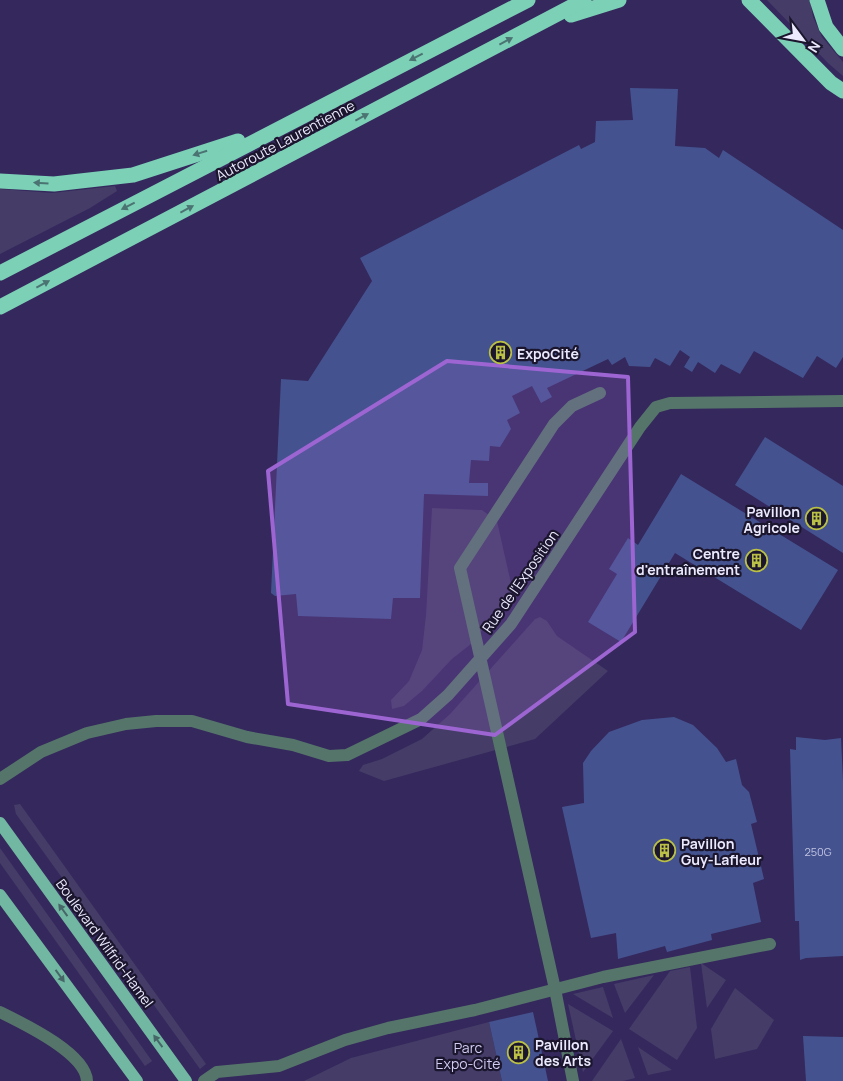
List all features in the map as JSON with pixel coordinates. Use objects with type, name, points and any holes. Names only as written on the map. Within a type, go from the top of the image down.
[{"type":"highway","name":"Autoroute Laurentienne","points":[[0,273],[528,0]]},
{"type":"highway","name":"Autoroute Laurentienne","points":[[0,307],[584,0]]},
{"type":"highway","points":[[536,25],[619,0]]},
{"type":"highway","points":[[750,0],[843,92]]},
{"type":"highway","points":[[817,0],[826,27],[843,49]]},
{"type":"highway","points":[[0,181],[54,184],[134,175],[280,127]]},
{"type":"main road","name":"Boulevard Wilfrid-Hamel","points":[[0,823],[186,1081]]},
{"type":"main road","points":[[0,895],[137,1081]]},
{"type":"street","points":[[573,1081],[460,568],[554,424],[572,406],[600,393]]},
{"type":"street","name":"Rue de l'Exposition","points":[[0,779],[41,752],[87,733],[126,724],[156,721],[192,721],[247,737],[293,746],[329,756],[347,755],[421,719],[448,695],[480,660],[514,619],[640,427],[656,407],[670,403],[843,401]]},
{"type":"street","points":[[204,1081],[217,1072],[280,1066],[356,1036],[475,1010],[604,977],[770,944]]},
{"type":"street","points":[[0,1012],[57,1043],[79,1063],[87,1081]]},
{"type":"highlighted area","points":[[447,361],[628,377],[635,632],[495,735],[288,704],[268,471]]},
{"type":"green space","points":[[767,0],[810,0],[813,17],[822,37],[843,62],[843,76],[828,63]]},
{"type":"green space","points":[[115,186],[117,191],[90,208],[0,254],[0,189],[52,193]]},
{"type":"green space","points":[[432,508],[482,510],[497,521],[513,592],[471,644],[452,659],[422,691],[404,706],[392,709],[391,700],[409,681],[422,650],[426,615]]},
{"type":"green space","points":[[540,617],[547,621],[557,636],[608,671],[535,739],[384,781],[359,771],[363,765],[382,759],[422,739],[450,714],[535,619]]},
{"type":"green space","points":[[20,804],[206,1064],[200,1069],[16,814],[14,805]]},
{"type":"green space","points":[[0,848],[152,1061],[145,1066],[0,863]]},
{"type":"green space","points":[[701,963],[726,980],[707,1008]]},
{"type":"green space","points":[[690,967],[697,1028],[677,1060],[629,1029],[670,971]]},
{"type":"green space","points":[[654,975],[625,1013],[614,984]]},
{"type":"green space","points":[[603,987],[613,1018],[573,994]]},
{"type":"green space","points":[[735,988],[774,1020],[757,1049],[715,1059],[711,1029]]},
{"type":"green space","points":[[568,1004],[613,1031],[583,1072]]},
{"type":"green space","name":"Parc Expo-Cité","points":[[489,1022],[502,1081],[304,1081],[351,1058]]},
{"type":"green space","points":[[621,1039],[635,1078],[623,1081],[592,1081]]},
{"type":"green space","points":[[638,1047],[672,1070],[648,1075]]},
{"type":"building","name":"ExpoCité","points":[[630,88],[678,89],[675,146],[705,148],[719,158],[723,150],[843,230],[843,357],[836,368],[817,356],[803,378],[754,351],[740,374],[721,364],[715,373],[698,362],[692,372],[684,367],[690,357],[680,350],[670,366],[655,358],[650,367],[629,366],[625,357],[612,365],[608,359],[547,388],[552,397],[541,403],[532,386],[512,396],[520,413],[507,420],[511,429],[500,447],[490,446],[489,461],[471,460],[469,483],[488,483],[488,496],[424,494],[420,598],[393,598],[391,619],[298,616],[296,594],[275,596],[271,593],[281,379],[308,381],[372,281],[360,258],[579,145],[581,149],[595,142],[596,121],[633,120]]},
{"type":"building","name":"Pavillon Agricole","points":[[765,437],[843,486],[843,553],[735,485]]},
{"type":"building","name":"Centre d'entraînement","points":[[681,474],[838,570],[801,630],[675,553],[621,642],[588,622],[617,574],[609,569],[628,538],[638,545]]},
{"type":"building","name":"Pavillon Guy-Lafleur","points":[[674,717],[693,725],[717,748],[726,762],[736,759],[742,785],[749,792],[757,822],[751,824],[764,879],[753,883],[761,922],[711,934],[712,940],[667,952],[665,946],[618,959],[616,933],[591,938],[562,807],[584,803],[583,763],[591,751],[609,732],[642,720]]},
{"type":"building","points":[[796,737],[825,740],[841,738],[843,781],[843,956],[800,960],[799,921],[795,921],[790,749],[796,750]]},
{"type":"building","name":"Pavillon des Arts","points":[[533,1012],[548,1081],[502,1081],[489,1022]]},
{"type":"building","points":[[803,1036],[843,1037],[843,1081],[806,1081]]},
{"type":"place","name":"ExpoCité","points":[[501,353]]},
{"type":"place","name":"Pavillon Agricole","points":[[816,519]]},
{"type":"place","name":"Centre d'entraînement","points":[[756,561]]},
{"type":"place","name":"Pavillon Guy-Lafleur","points":[[665,851]]},
{"type":"place","name":"Pavillon des Arts","points":[[519,1052]]}]
